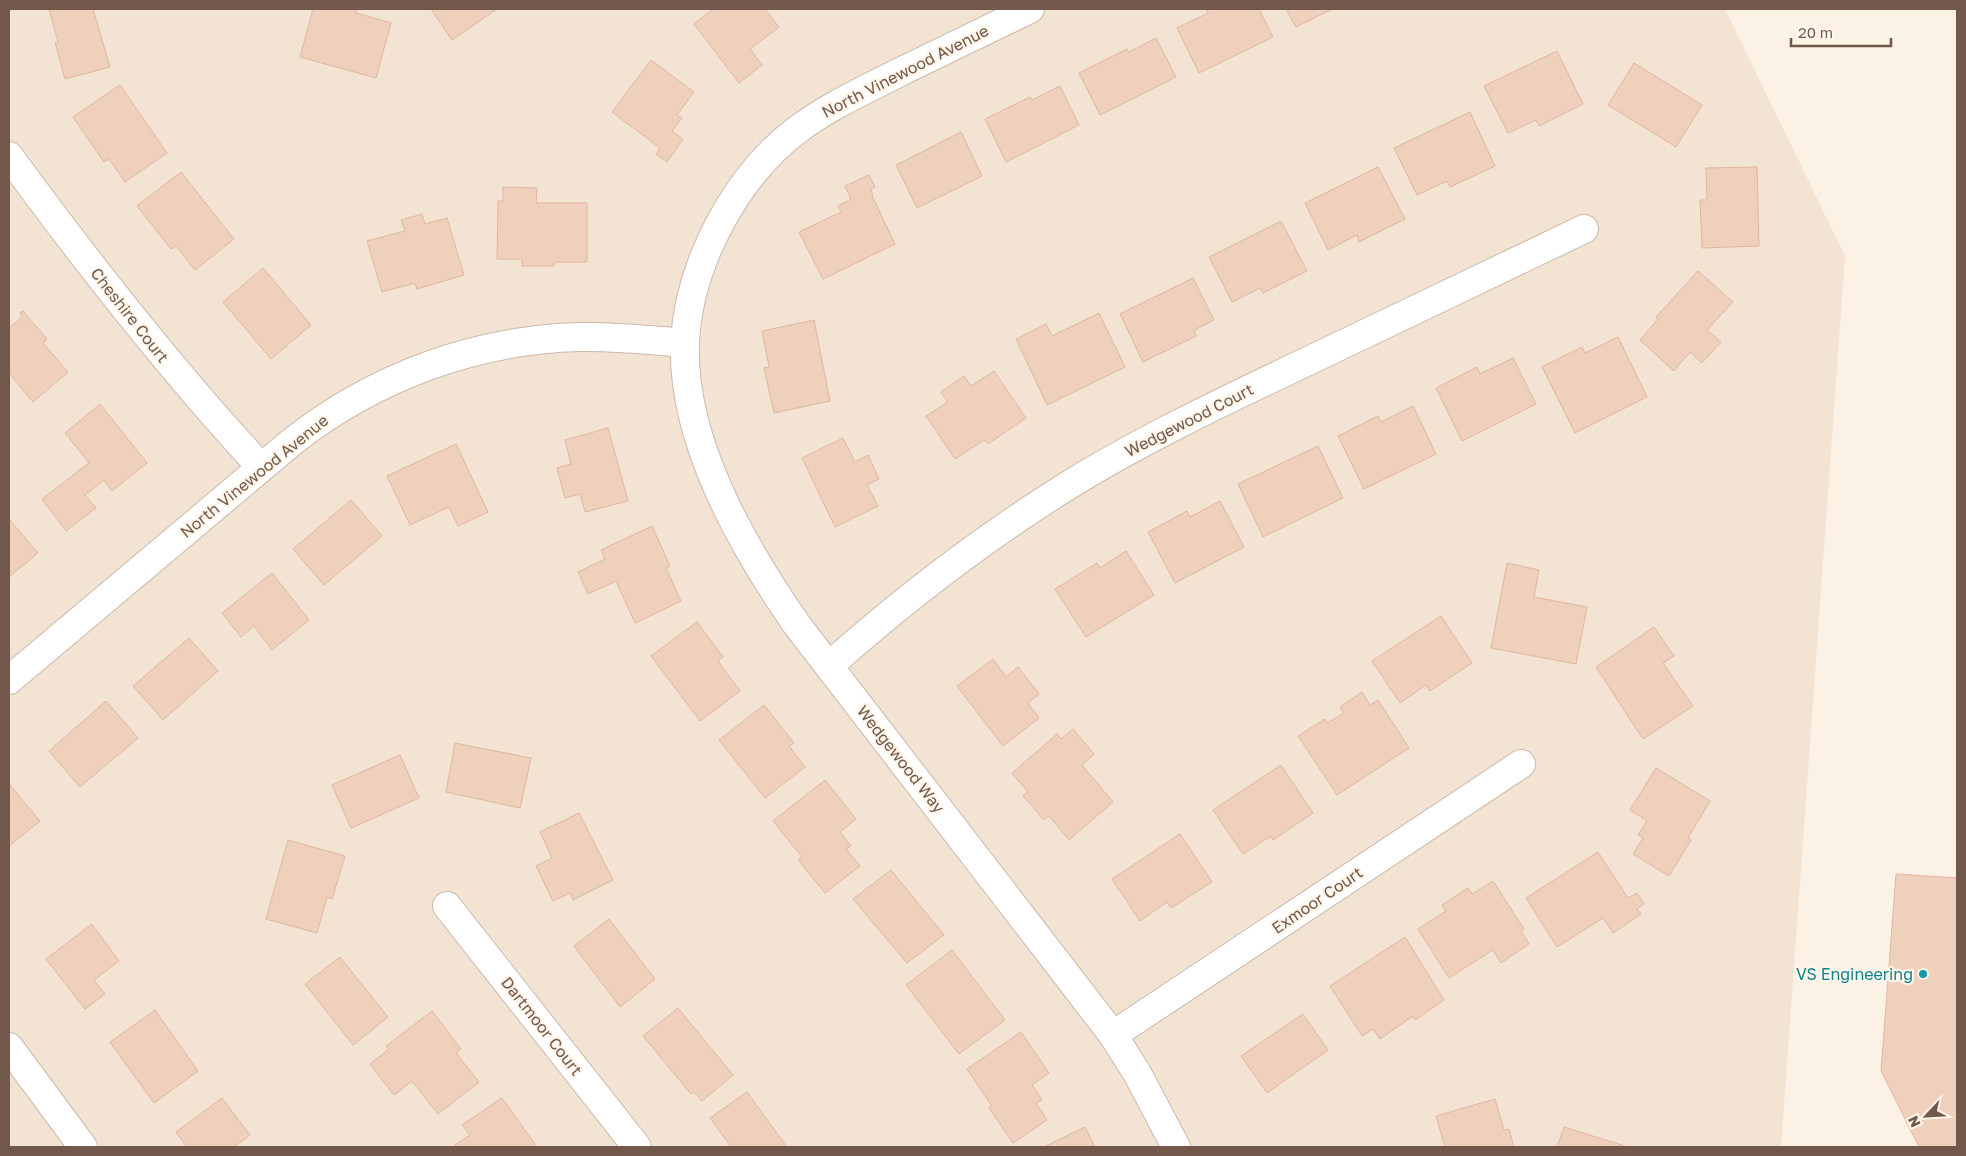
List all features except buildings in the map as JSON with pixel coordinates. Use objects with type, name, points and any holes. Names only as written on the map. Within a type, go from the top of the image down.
[{"type":"street","name":"North Vinewood Avenue","points":[[9,680],[305,431],[343,406],[398,377],[457,356],[532,340],[580,336],[685,344],[692,298],[704,254],[742,187],[761,163],[796,131],[834,105],[998,16],[1030,9]]},
{"type":"street","name":"Cheshire Court","points":[[9,156],[49,213],[166,361],[261,467]]},
{"type":"street","name":"Wedgewood Court","points":[[829,666],[948,567],[1012,521],[1106,463],[1204,411],[1584,229]]},
{"type":"street","name":"Wedgewood Way","points":[[685,344],[691,402],[702,443],[720,490],[762,573],[797,625],[1113,1035],[1137,1073],[1176,1147]]},
{"type":"street","name":"Exmoor Court","points":[[1113,1035],[1521,764]]},
{"type":"street","name":"Dartmoor Court","points":[[447,906],[637,1147]]},
{"type":"street","points":[[9,1047],[83,1147]]},
{"type":"shaded area","points":[[9,9],[1725,9],[1845,256],[1781,1147],[9,1147]]},
{"type":"place","name":"VS Engineering","points":[[1923,974]]}]
